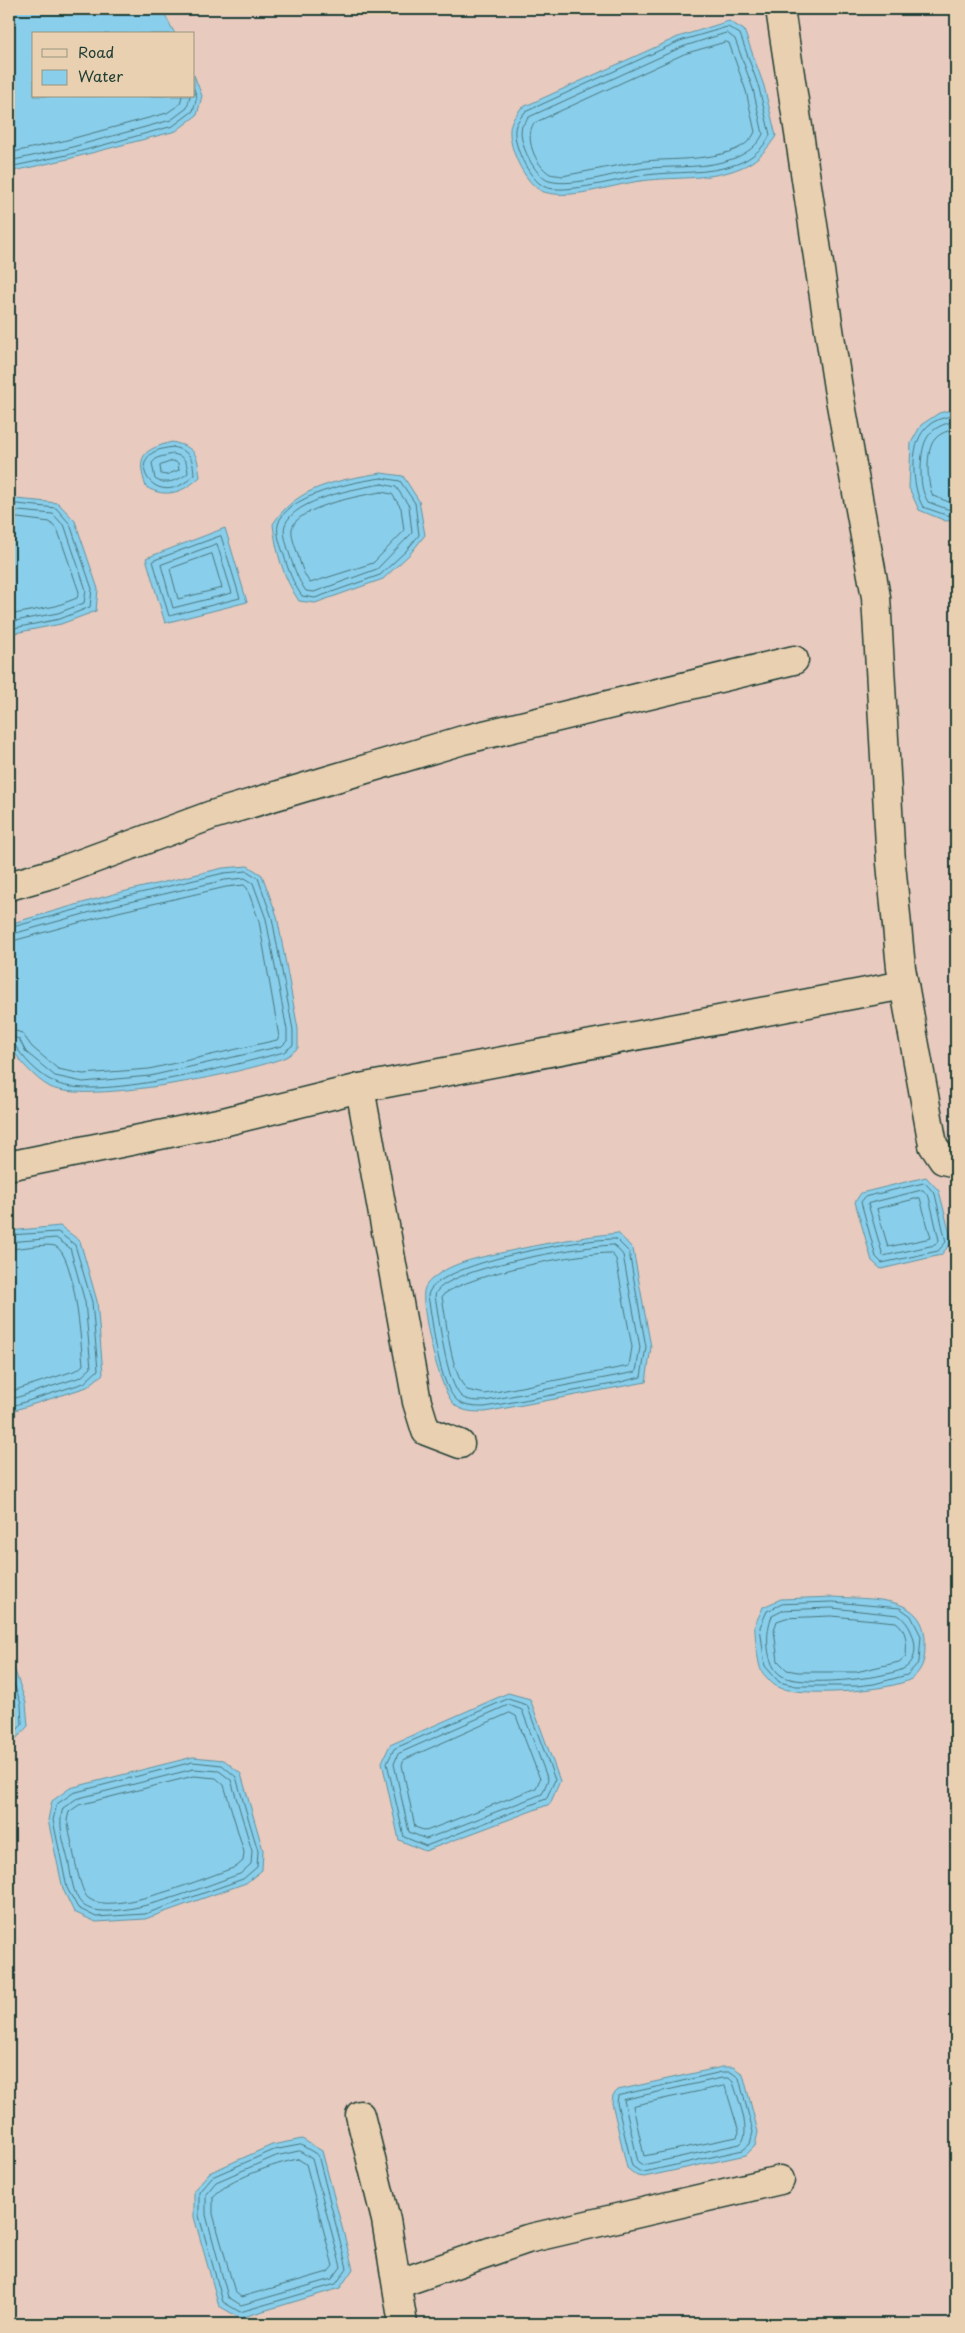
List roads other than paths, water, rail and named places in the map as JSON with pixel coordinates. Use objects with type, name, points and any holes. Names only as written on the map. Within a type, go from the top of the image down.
[{"type":"street","points":[[780,9],[838,388],[876,596],[891,862],[904,985],[933,1145],[943,1160],[956,1163]]},
{"type":"street","points":[[9,886],[58,872],[212,816],[463,740],[794,660]]},
{"type":"street","points":[[9,1163],[13,1165],[222,1122],[360,1088],[904,985]]},
{"type":"street","points":[[360,1088],[417,1402],[426,1431],[460,1444]]},
{"type":"street","points":[[360,2116],[386,2220],[404,2324]]},
{"type":"street","points":[[397,2284],[527,2239],[780,2180]]},
{"type":"water","points":[[9,9],[162,9],[174,32],[32,32],[32,98],[195,98],[195,78],[202,96],[197,115],[176,131],[9,172]]},
{"type":"water","points":[[729,21],[744,30],[764,86],[776,136],[756,159],[746,166],[718,175],[637,181],[582,193],[556,194],[544,192],[530,181],[518,162],[511,141],[511,124],[521,108],[678,37]]},
{"type":"water","points":[[956,409],[956,520],[946,521],[919,510],[909,488],[911,443],[921,425],[939,413]]},
{"type":"water","points":[[172,442],[191,449],[198,462],[200,477],[181,490],[168,493],[153,491],[146,487],[142,461],[144,456],[154,448]]},
{"type":"water","points":[[381,473],[403,476],[419,501],[425,535],[410,554],[383,579],[315,603],[299,601],[281,564],[273,524],[283,511],[307,493],[335,482]]},
{"type":"water","points":[[16,499],[58,503],[75,521],[98,589],[96,611],[61,624],[9,634],[9,501]]},
{"type":"water","points":[[225,528],[247,602],[165,623],[146,558]]},
{"type":"water","points":[[248,866],[262,875],[277,916],[298,1029],[298,1048],[286,1057],[238,1071],[130,1090],[69,1092],[50,1087],[26,1068],[9,1043],[9,924],[114,894],[223,868]]},
{"type":"water","points":[[926,1177],[939,1191],[952,1242],[941,1255],[881,1269],[872,1261],[855,1202],[861,1193]]},
{"type":"water","points":[[60,1226],[80,1241],[97,1301],[103,1374],[87,1387],[9,1412],[9,1231]]},
{"type":"water","points":[[618,1233],[633,1249],[651,1347],[646,1382],[485,1412],[466,1411],[456,1406],[450,1399],[438,1370],[425,1315],[424,1289],[429,1281],[449,1268],[479,1258],[550,1243]]},
{"type":"water","points":[[863,1598],[894,1603],[907,1608],[917,1616],[923,1629],[925,1651],[924,1660],[915,1676],[901,1683],[885,1687],[822,1692],[787,1690],[776,1686],[770,1681],[761,1670],[756,1640],[755,1625],[763,1607],[781,1599]]},
{"type":"water","points":[[9,1663],[13,1665],[26,1703],[28,1726],[15,1740],[9,1742]]},
{"type":"water","points":[[508,1693],[530,1699],[560,1781],[550,1804],[425,1851],[399,1840],[382,1762],[390,1745]]},
{"type":"water","points":[[193,1757],[224,1760],[241,1774],[263,1850],[262,1870],[246,1883],[145,1919],[96,1922],[74,1912],[63,1889],[48,1820],[52,1801],[70,1788]]},
{"type":"water","points":[[722,2067],[733,2067],[743,2074],[758,2132],[755,2146],[746,2155],[644,2177],[637,2176],[627,2168],[612,2103],[613,2095],[618,2090]]},
{"type":"water","points":[[302,2139],[322,2151],[353,2269],[340,2288],[240,2318],[219,2306],[194,2217],[194,2190],[209,2173],[272,2145]]}]
